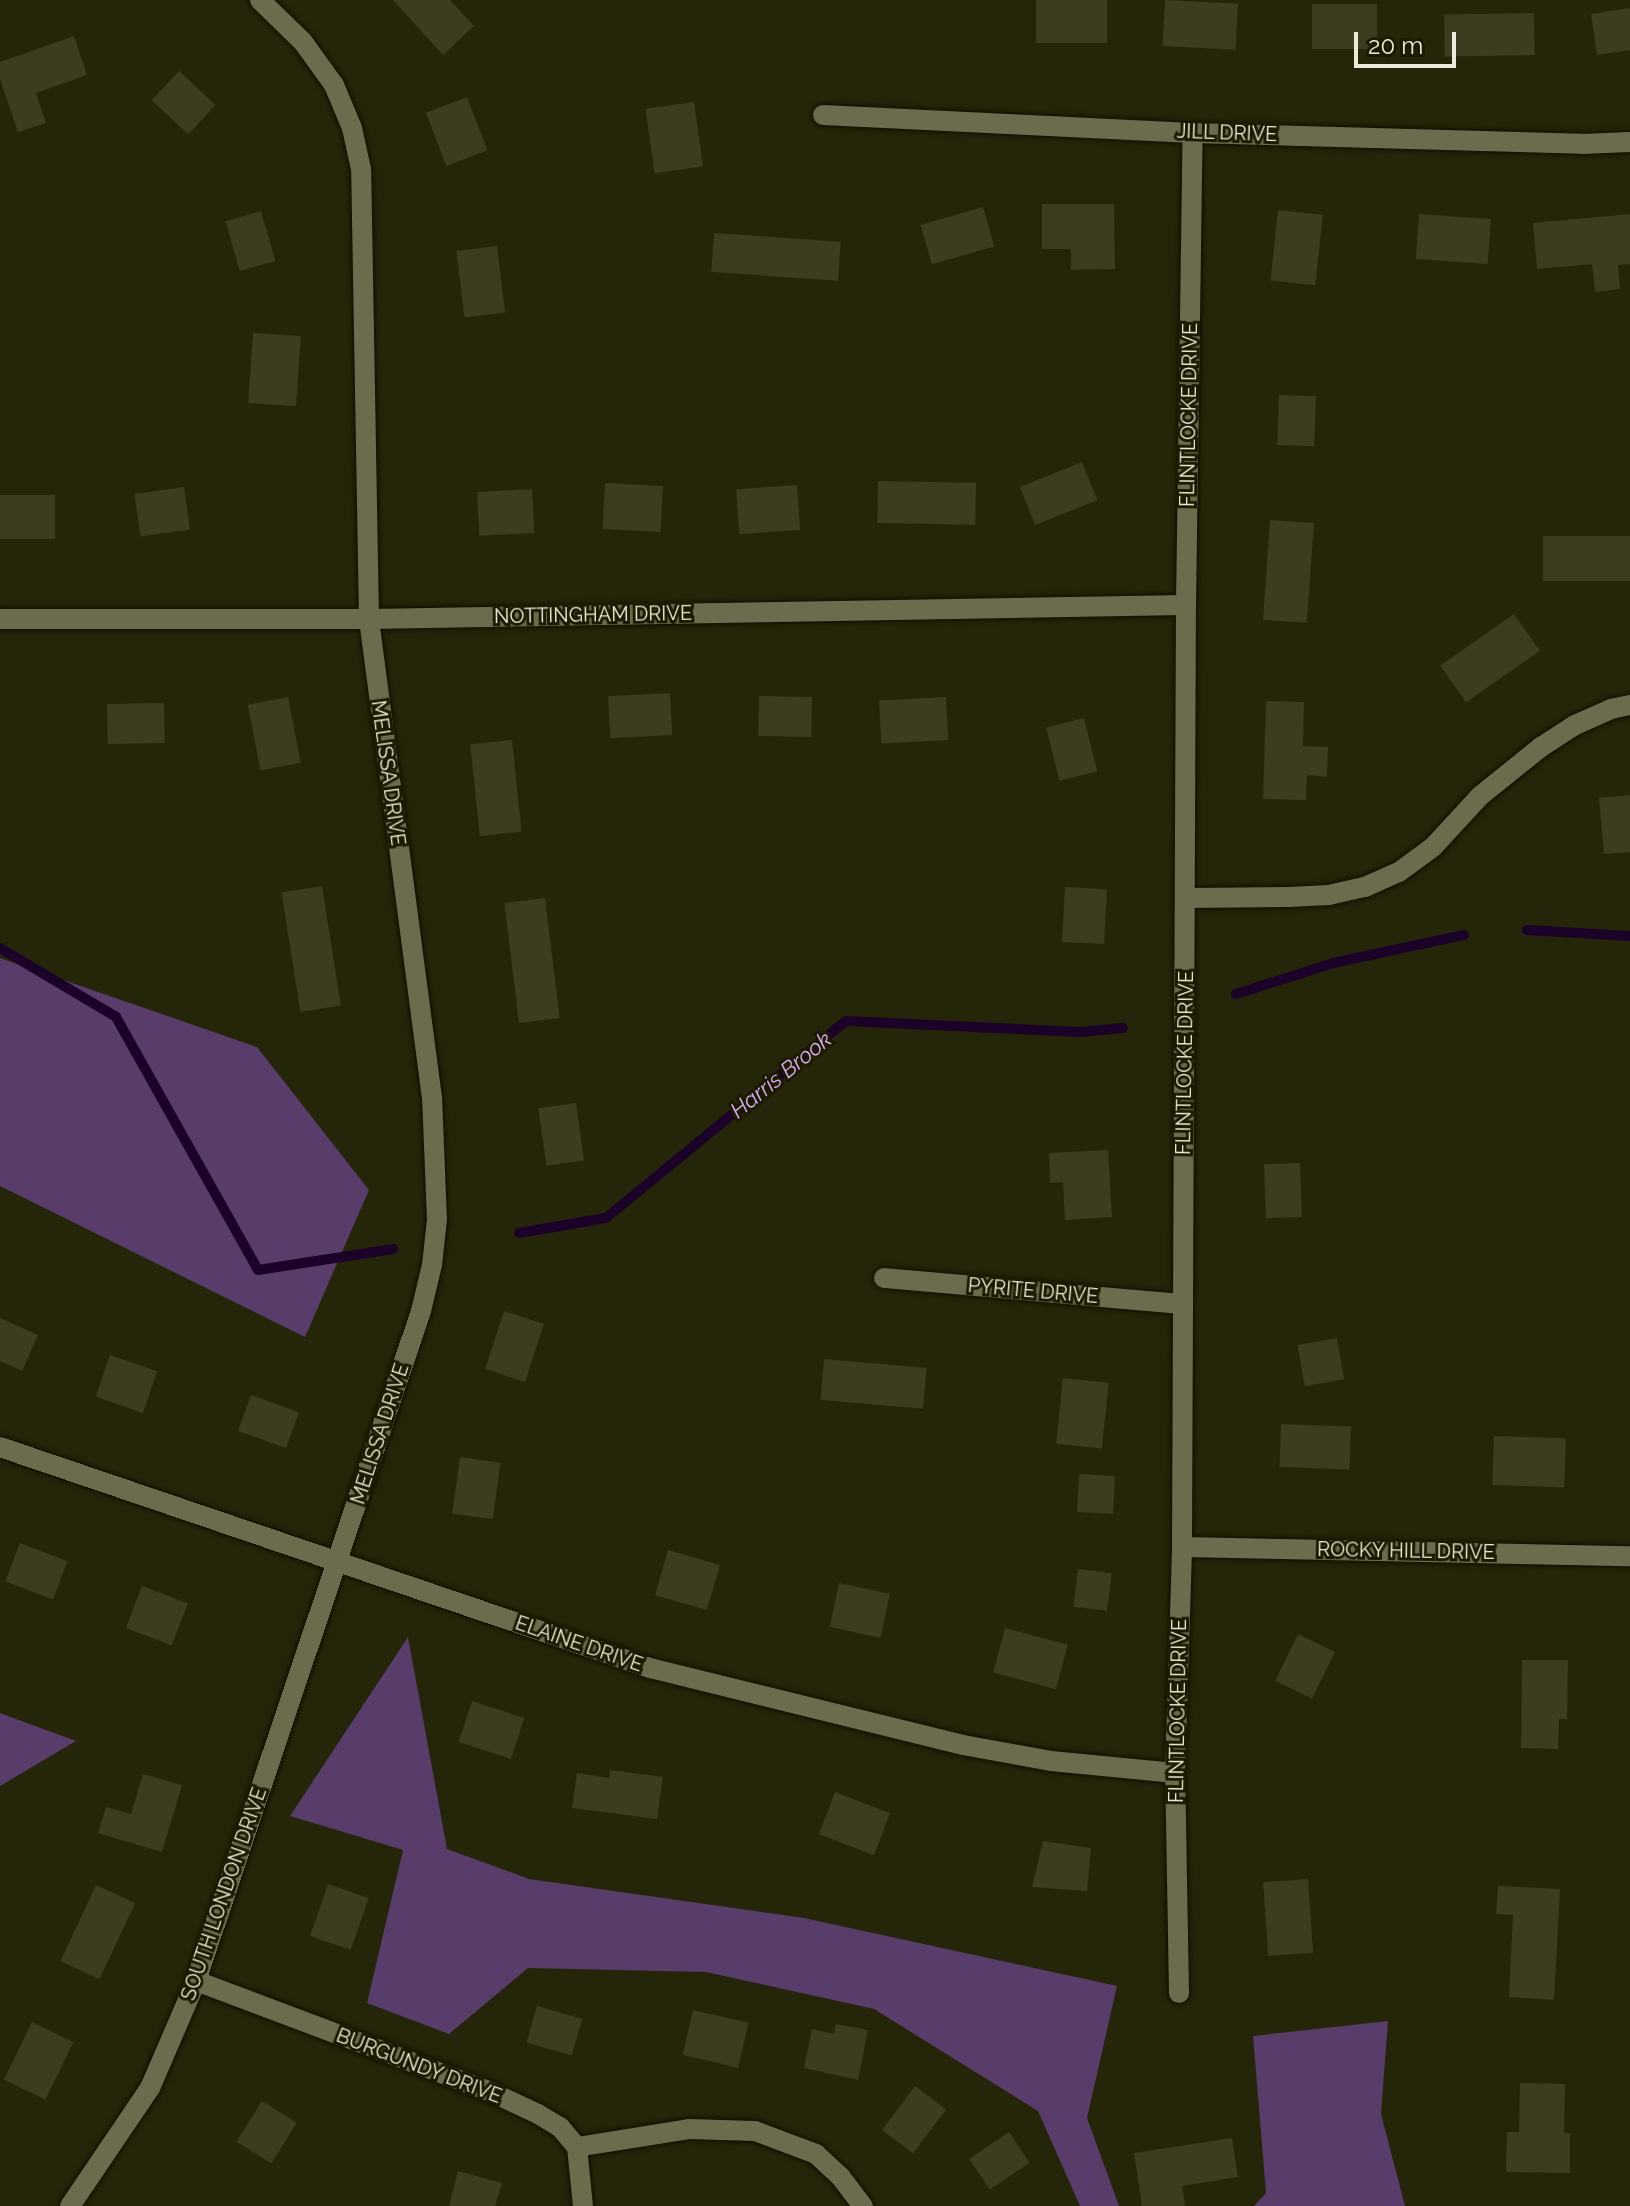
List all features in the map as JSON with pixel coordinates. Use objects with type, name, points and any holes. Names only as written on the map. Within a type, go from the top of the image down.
[{"type":"street","name":"MELISSA DRIVE","points":[[260,0],[303,42],[334,85],[352,128],[361,169],[369,619],[432,1098],[437,1220],[432,1265],[421,1311],[338,1562]]},
{"type":"street","name":"JILL DRIVE","points":[[823,115],[1193,133],[1582,144],[1630,142]]},
{"type":"street","name":"FLINTLOCKE DRIVE","points":[[1179,1993],[1175,1773],[1182,1547],[1186,605],[1193,133]]},
{"type":"street","name":"NOTTINGHAM DRIVE","points":[[0,619],[369,619],[1186,605]]},
{"type":"street","points":[[1187,898],[1329,895],[1365,887],[1399,872],[1434,846],[1480,796],[1541,747],[1573,726],[1611,709],[1630,705]]},
{"type":"street","name":"PYRITE DRIVE","points":[[884,1278],[1183,1304]]},
{"type":"street","name":"ELAINE DRIVE","points":[[0,1447],[650,1668],[765,1699],[1037,1758],[1175,1773]]},
{"type":"street","name":"ROCKY HILL DRIVE","points":[[1182,1547],[1630,1556]]},
{"type":"street","name":"SOUTH LONDON DRIVE","points":[[70,2206],[150,2088],[196,1981],[338,1562]]},
{"type":"street","name":"BURGUNDY DRIVE","points":[[196,1981],[491,2092],[560,2127],[577,2147]]},
{"type":"street","points":[[583,2206],[577,2147],[689,2129],[755,2131],[816,2154],[840,2176],[863,2206]]},
{"type":"shaded area","points":[[0,958],[257,1047],[369,1190],[305,1337],[0,1186]]},
{"type":"shaded area","points":[[408,1637],[447,1849],[529,1879],[804,1918],[1117,1986],[1087,2118],[1119,2206],[1080,2206],[1038,2111],[874,2009],[706,1972],[528,1968],[449,2034],[367,2003],[403,1850],[290,1816]]},
{"type":"shaded area","points":[[0,1713],[76,1741],[0,1786]]},
{"type":"shaded area","points":[[1388,2021],[1381,2114],[1405,2206],[1254,2206],[1266,2193],[1253,2036]]},
{"type":"building","points":[[393,0],[450,0],[474,26],[443,55]]},
{"type":"building","points":[[1036,0],[1107,0],[1107,43],[1036,43]]},
{"type":"building","points":[[1165,0],[1238,4],[1235,50],[1163,46]]},
{"type":"building","points":[[1312,4],[1377,4],[1377,49],[1312,49]]},
{"type":"building","points":[[1630,8],[1630,50],[1597,55],[1591,14]]},
{"type":"building","points":[[1534,13],[1535,55],[1445,57],[1444,15]]},
{"type":"building","points":[[74,36],[87,75],[36,93],[46,123],[18,132],[0,79],[0,62]]},
{"type":"building","points":[[179,71],[216,105],[188,134],[152,100]]},
{"type":"building","points":[[467,97],[487,150],[446,166],[426,113]]},
{"type":"building","points":[[694,102],[703,166],[655,173],[645,109]]},
{"type":"building","points":[[1042,204],[1114,204],[1115,269],[1071,270],[1071,249],[1042,249]]},
{"type":"building","points":[[983,207],[994,246],[932,264],[921,225]]},
{"type":"building","points":[[1278,210],[1323,215],[1315,285],[1271,281]]},
{"type":"building","points":[[261,211],[275,261],[240,271],[225,221]]},
{"type":"building","points":[[1419,214],[1491,219],[1488,264],[1416,259]]},
{"type":"building","points":[[1630,214],[1630,264],[1618,265],[1620,289],[1595,292],[1592,264],[1537,269],[1533,223]]},
{"type":"building","points":[[714,233],[841,242],[838,281],[711,272]]},
{"type":"building","points":[[497,246],[505,313],[464,317],[456,251]]},
{"type":"building","points":[[253,333],[301,336],[296,406],[248,403]]},
{"type":"building","points":[[1279,395],[1316,396],[1314,446],[1277,445]]},
{"type":"building","points":[[1082,462],[1097,500],[1035,525],[1020,487]]},
{"type":"building","points":[[878,481],[976,483],[975,525],[877,523]]},
{"type":"building","points":[[605,483],[663,486],[661,532],[603,529]]},
{"type":"building","points":[[797,485],[800,530],[739,534],[736,489]]},
{"type":"building","points":[[184,487],[190,530],[140,537],[134,494]]},
{"type":"building","points":[[532,489],[534,533],[479,536],[477,492]]},
{"type":"building","points":[[0,495],[55,495],[55,539],[0,539]]},
{"type":"building","points":[[1270,520],[1314,523],[1307,623],[1263,620]]},
{"type":"building","points":[[1543,536],[1630,536],[1630,581],[1543,581]]},
{"type":"building","points":[[1514,614],[1540,651],[1466,702],[1440,666]]},
{"type":"building","points":[[670,693],[672,735],[610,738],[608,696]]},
{"type":"building","points":[[759,696],[812,697],[811,737],[758,736]]},
{"type":"building","points":[[288,697],[301,763],[261,771],[248,705]]},
{"type":"building","points":[[946,697],[948,740],[881,743],[879,701]]},
{"type":"building","points":[[1266,701],[1304,702],[1303,746],[1328,747],[1327,777],[1307,775],[1306,800],[1263,799]]},
{"type":"building","points":[[164,703],[165,743],[108,744],[107,704]]},
{"type":"building","points":[[1084,718],[1097,771],[1059,781],[1046,727]]},
{"type":"building","points":[[512,740],[522,831],[480,836],[470,744]]},
{"type":"building","points":[[1630,795],[1630,852],[1604,854],[1599,798]]},
{"type":"building","points":[[322,886],[341,1006],[300,1012],[282,892]]},
{"type":"building","points":[[1065,887],[1107,889],[1104,944],[1062,942]]},
{"type":"building","points":[[545,898],[560,1018],[519,1023],[504,903]]},
{"type":"building","points":[[576,1103],[584,1160],[546,1166],[538,1108]]},
{"type":"building","points":[[1108,1150],[1112,1217],[1065,1220],[1063,1182],[1050,1183],[1049,1153]]},
{"type":"building","points":[[1300,1163],[1302,1217],[1266,1218],[1264,1164]]},
{"type":"building","points":[[504,1311],[544,1324],[525,1382],[485,1369]]},
{"type":"building","points":[[0,1318],[38,1335],[22,1371],[0,1361]]},
{"type":"building","points":[[1337,1338],[1344,1379],[1305,1386],[1298,1345]]},
{"type":"building","points":[[110,1355],[157,1371],[143,1413],[96,1397]]},
{"type":"building","points":[[824,1359],[927,1368],[923,1409],[820,1400]]},
{"type":"building","points":[[1063,1378],[1109,1383],[1102,1448],[1056,1444]]},
{"type":"building","points":[[251,1395],[299,1412],[286,1448],[238,1431]]},
{"type":"building","points":[[1281,1424],[1351,1426],[1349,1469],[1279,1467]]},
{"type":"building","points":[[1494,1436],[1566,1439],[1564,1487],[1492,1485]]},
{"type":"building","points":[[460,1457],[501,1463],[493,1519],[452,1513]]},
{"type":"building","points":[[1079,1474],[1115,1476],[1113,1514],[1077,1512]]},
{"type":"building","points":[[20,1543],[68,1561],[53,1600],[5,1581]]},
{"type":"building","points":[[668,1550],[720,1565],[707,1610],[655,1595]]},
{"type":"building","points":[[1078,1569],[1112,1573],[1107,1611],[1073,1607]]},
{"type":"building","points":[[839,1583],[890,1594],[881,1638],[830,1627]]},
{"type":"building","points":[[142,1586],[188,1604],[172,1646],[126,1628]]},
{"type":"building","points":[[1005,1628],[1068,1645],[1056,1689],[993,1672]]},
{"type":"building","points":[[1298,1634],[1335,1652],[1312,1699],[1275,1681]]},
{"type":"building","points":[[1522,1660],[1568,1660],[1567,1719],[1559,1719],[1558,1749],[1521,1748]]},
{"type":"building","points":[[472,1701],[524,1718],[511,1759],[459,1742]]},
{"type":"building","points":[[610,1770],[663,1777],[657,1819],[572,1808],[577,1773],[609,1778]]},
{"type":"building","points":[[143,1774],[182,1785],[162,1852],[98,1833],[106,1807],[131,1814]]},
{"type":"building","points":[[835,1792],[890,1813],[874,1855],[819,1834]]},
{"type":"building","points":[[1043,1841],[1091,1848],[1087,1891],[1032,1887]]},
{"type":"building","points":[[1308,1879],[1313,1953],[1268,1956],[1263,1882]]},
{"type":"building","points":[[328,1884],[369,1898],[351,1950],[310,1936]]},
{"type":"building","points":[[96,1885],[135,1903],[99,1979],[61,1961]]},
{"type":"building","points":[[1498,1886],[1560,1889],[1554,2000],[1509,1997],[1513,1915],[1496,1914]]},
{"type":"building","points":[[537,2006],[582,2019],[572,2055],[527,2043]]},
{"type":"building","points":[[693,2010],[749,2023],[738,2068],[683,2055]]},
{"type":"building","points":[[32,2022],[73,2042],[45,2100],[4,2080]]},
{"type":"building","points":[[836,2024],[868,2030],[858,2080],[804,2068],[812,2029],[834,2034]]},
{"type":"building","points":[[1520,2083],[1565,2084],[1564,2133],[1570,2133],[1570,2173],[1506,2172],[1507,2132],[1519,2132]]},
{"type":"building","points":[[915,2086],[946,2109],[913,2153],[882,2130]]},
{"type":"building","points":[[262,2101],[297,2123],[271,2163],[237,2142]]},
{"type":"building","points":[[1009,2132],[1030,2163],[990,2190],[969,2159]]},
{"type":"building","points":[[1232,2138],[1238,2177],[1182,2186],[1185,2206],[1142,2206],[1134,2153]]},
{"type":"building","points":[[458,2171],[502,2183],[495,2206],[449,2206]]},
{"type":"waterway","name":"Harris Brook","points":[[1527,930],[1630,936]]},
{"type":"waterway","name":"Harris Brook","points":[[1236,994],[1333,963],[1464,935]]},
{"type":"waterway","name":"Harris Brook","points":[[0,948],[116,1017],[258,1270],[393,1249]]},
{"type":"waterway","name":"Harris Brook","points":[[519,1233],[606,1218],[846,1021],[1080,1032],[1123,1028]]}]
